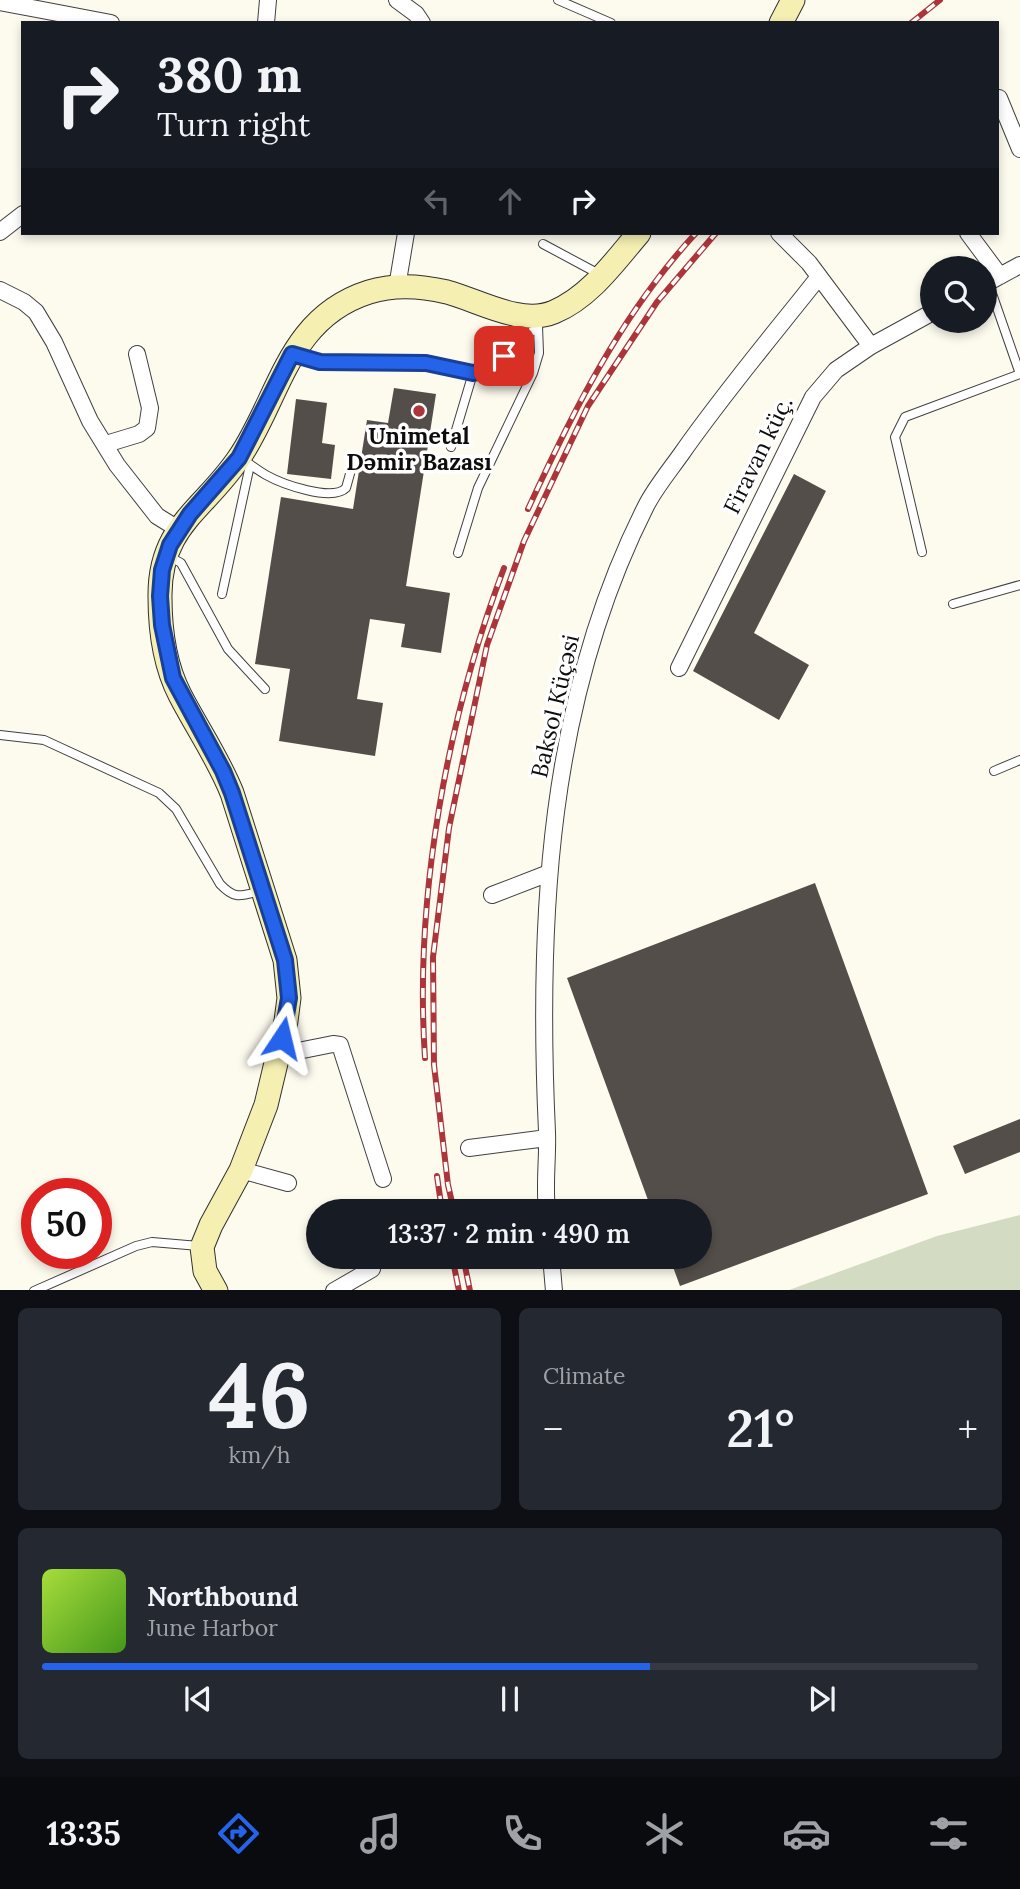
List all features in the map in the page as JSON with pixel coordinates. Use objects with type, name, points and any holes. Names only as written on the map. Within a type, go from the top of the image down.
[{"type":"main road","points":[[782,21],[793,0]]},
{"type":"main road","points":[[216,1290],[205,1271],[202,1247],[241,1170],[266,1105],[286,1021],[288,981],[285,960],[244,827],[223,771],[173,678],[162,625],[162,570],[166,554],[178,529],[245,461],[292,354],[312,329],[337,309],[367,293],[397,287],[447,292],[540,322],[569,304],[602,276],[637,235]]},
{"type":"street","points":[[266,21],[268,0]]},
{"type":"street","points":[[397,0],[420,21]]},
{"type":"street","points":[[0,2],[100,21]]},
{"type":"street","points":[[999,98],[1020,149]]},
{"type":"street","points":[[0,232],[21,216]]},
{"type":"street","points":[[397,287],[406,235]]},
{"type":"street","points":[[781,235],[809,263],[872,346]]},
{"type":"street","points":[[969,235],[979,256]]},
{"type":"street","points":[[997,278],[1020,265]]},
{"type":"street","name":"Baksol Küçəsi","points":[[547,1199],[543,965],[560,770],[584,663],[614,579],[647,504],[700,427],[818,278]]},
{"type":"street","points":[[0,290],[30,307],[46,326],[90,421],[117,464],[157,516],[178,529]]},
{"type":"street","name":"Firavan küç.","points":[[679,667],[813,397],[836,370],[920,319]]},
{"type":"street","points":[[106,444],[139,434],[146,428],[150,408],[137,354]]},
{"type":"street","points":[[492,895],[550,873]]},
{"type":"street","points":[[278,1055],[333,1044],[340,1045],[383,1179]]},
{"type":"street","points":[[469,1148],[547,1138]]},
{"type":"street","points":[[241,1170],[288,1184]]},
{"type":"street","points":[[334,1290],[372,1269]]},
{"type":"street","points":[[552,1269],[554,1290]]},
{"type":"lane","points":[[558,0],[606,21]]},
{"type":"lane","points":[[543,244],[602,276]]},
{"type":"lane","points":[[922,552],[895,437],[905,417],[1020,374],[997,300]]},
{"type":"lane","points":[[292,354],[320,362],[426,363],[473,373],[488,370],[540,322]]},
{"type":"lane","points":[[458,553],[478,488],[533,373],[539,353],[540,322]]},
{"type":"lane","points":[[451,447],[473,373]]},
{"type":"lane","points":[[222,594],[245,461],[273,479],[327,495],[338,494],[346,488],[352,463]]},
{"type":"lane","points":[[166,554],[181,563],[228,649],[265,689]]},
{"type":"lane","points":[[953,604],[1020,585]]},
{"type":"lane","points":[[0,733],[44,740],[159,793],[176,809],[220,884],[230,894],[239,897],[263,890]]},
{"type":"lane","points":[[994,771],[1020,760]]},
{"type":"lane","points":[[34,1290],[136,1246],[152,1242],[202,1247]]},
{"type":"green space","points":[[1020,1215],[1020,1290],[789,1290],[937,1236]]},
{"type":"building","points":[[394,388],[436,394],[406,586],[450,593],[441,653],[401,647],[405,624],[370,619],[357,699],[383,703],[375,756],[279,741],[290,669],[255,664],[281,497],[353,509],[367,420],[388,423]]},
{"type":"building","points":[[296,399],[327,403],[322,443],[335,445],[331,479],[287,474]]},
{"type":"building","points":[[794,474],[826,491],[754,633],[809,665],[779,720],[693,671]]},
{"type":"building","points":[[815,883],[928,1194],[680,1286],[674,1269],[712,1269],[712,1199],[648,1199],[567,978]]},
{"type":"building","points":[[1020,1119],[1020,1152],[965,1174],[953,1146]]},
{"type":"railway","points":[[914,21],[940,0]]},
{"type":"railway","points":[[528,509],[601,364],[645,296],[694,235]]},
{"type":"railway","points":[[451,1199],[434,1065],[433,957],[449,828],[487,645],[524,541],[588,406],[657,302],[714,235]]},
{"type":"railway","points":[[425,1058],[425,934],[439,809],[466,685],[504,568]]},
{"type":"railway","points":[[437,1176],[440,1199]]},
{"type":"railway","points":[[455,1269],[459,1290]]},
{"type":"railway","points":[[466,1269],[470,1290]]},
{"type":"place","name":"Unimetal Dəmir Bazası","points":[[419,411]]},
{"type":"route","points":[[282,1038],[289,998],[285,960],[232,793],[212,750],[180,695],[167,655],[160,596],[166,554],[178,529],[239,458],[292,354],[320,362],[426,363],[473,373],[488,370],[504,356]]}]
